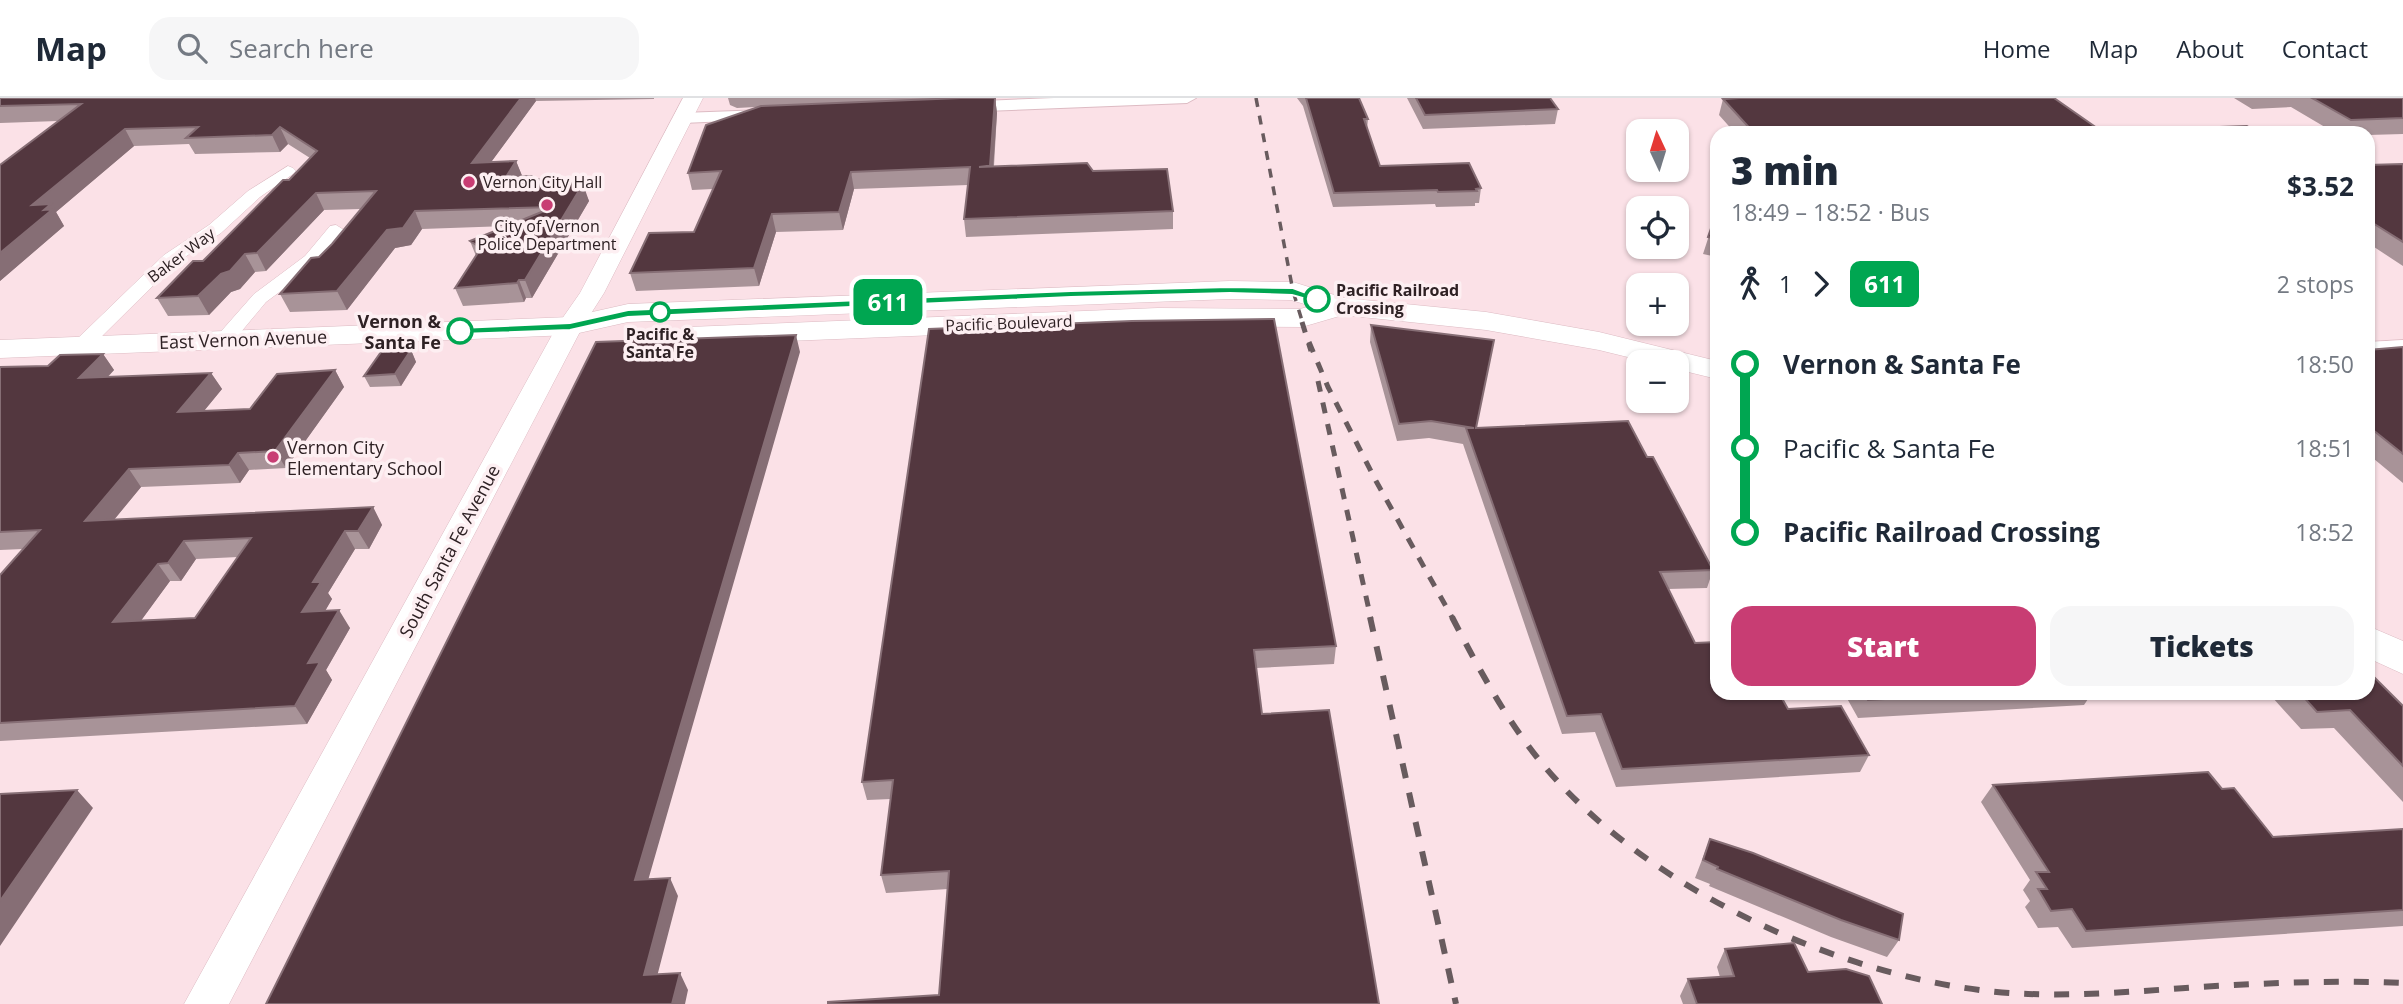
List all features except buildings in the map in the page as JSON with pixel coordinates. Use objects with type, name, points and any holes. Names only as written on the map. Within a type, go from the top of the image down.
[{"type":"main road","name":"South Santa Fe Avenue","points":[[206,1004],[570,327],[592,293],[687,108]]},
{"type":"main road","name":"Pacific Boulevard","points":[[570,327],[618,338],[1169,317],[1301,318],[1341,306],[1438,315],[1535,330],[1599,341],[1710,368]]},
{"type":"main road","name":"East Vernon Avenue","points":[[0,349],[570,327]]},
{"type":"main road","points":[[2375,644],[2403,659]]},
{"type":"street","points":[[940,108],[1187,98]]},
{"type":"street","points":[[687,108],[791,114]]},
{"type":"street","name":"Baker Way","points":[[81,346],[170,259],[215,229],[254,194],[288,172]]},
{"type":"street","points":[[224,340],[260,298],[311,260],[335,230]]},
{"type":"street","points":[[2375,348],[2403,346]]},
{"type":"shaded area","points":[[0,98],[2403,98],[2403,1004],[0,1004]]},
{"type":"railway","points":[[1256,98],[1293,291],[1303,324]]},
{"type":"railway","points":[[1302,322],[1311,351]]},
{"type":"railway","points":[[1309,342],[1328,387],[1376,481],[1453,619]]},
{"type":"railway","points":[[1318,381],[1371,619]]},
{"type":"railway","points":[[1370,617],[1456,1004]]},
{"type":"railway","points":[[1452,617],[1518,732],[1545,767],[1590,813],[1643,856],[1701,893],[1764,926],[1830,953],[1897,974],[1964,988],[2028,994],[2092,994],[2301,982],[2403,983]]},
{"type":"bus line","name":"611","points":[[460,331],[570,327],[628,313],[1151,291],[1293,291],[1317,299]]},
{"type":"place","name":"Vernon City Hall","points":[[469,182]]},
{"type":"place","name":"City of Vernon Police Department","points":[[547,205]]},
{"type":"place","name":"Pacific Railroad Crossing","points":[[1317,299]]},
{"type":"place","name":"Pacific & Santa Fe","points":[[660,312]]},
{"type":"place","name":"Vernon & Santa Fe","points":[[460,331]]},
{"type":"place","name":"Vernon City Elementary School","points":[[273,457]]}]
